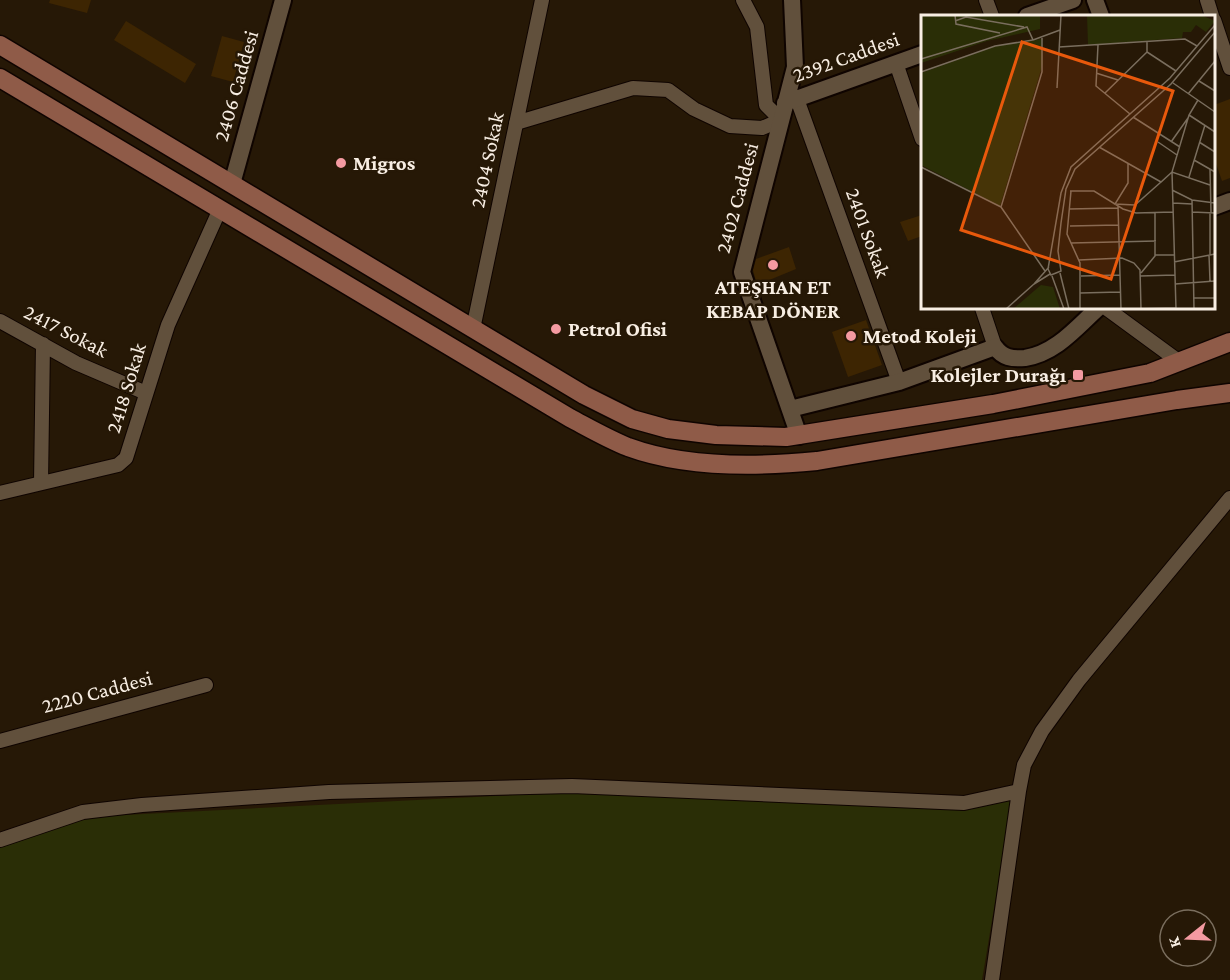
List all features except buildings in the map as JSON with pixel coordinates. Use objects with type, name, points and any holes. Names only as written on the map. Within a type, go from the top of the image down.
[{"type":"main road","points":[[0,45],[584,395],[632,419],[668,429],[716,435],[799,436],[1004,402],[1150,373],[1181,363],[1230,342]]},
{"type":"main road","points":[[0,78],[570,418],[621,444],[646,453],[669,458],[764,465],[817,461],[1230,393]]},
{"type":"main road","points":[[220,209],[232,184]]},
{"type":"street","name":"2406 Caddesi","points":[[232,184],[283,0]]},
{"type":"street","name":"2404 Sokak","points":[[473,329],[542,0]]},
{"type":"street","points":[[516,123],[633,88],[668,90],[694,109],[730,126],[762,128],[781,120],[765,105],[758,27],[743,0]]},
{"type":"street","name":"2402 Caddesi","points":[[792,0],[795,62],[791,101],[781,120],[742,272],[799,436]]},
{"type":"street","points":[[986,0],[992,15]]},
{"type":"street","points":[[1030,15],[1073,0]]},
{"type":"street","points":[[1095,0],[1101,15]]},
{"type":"street","points":[[1207,0],[1212,15]]},
{"type":"street","points":[[1215,24],[1230,68]]},
{"type":"street","name":"2392 Caddesi","points":[[791,101],[921,54]]},
{"type":"street","points":[[896,63],[921,136]]},
{"type":"street","name":"2401 Sokak","points":[[791,101],[899,382]]},
{"type":"street","points":[[1215,207],[1230,201]]},
{"type":"street","name":"2418 Sokak","points":[[0,494],[123,462],[168,325],[220,209]]},
{"type":"street","points":[[982,309],[995,347],[1004,356],[1010,358],[1039,355],[1057,346],[1097,309]]},
{"type":"street","points":[[1100,309],[1181,363]]},
{"type":"street","name":"2417 Sokak","points":[[0,321],[76,363],[146,393]]},
{"type":"street","points":[[41,483],[43,344]]},
{"type":"street","points":[[790,409],[899,382],[995,347]]},
{"type":"street","points":[[992,980],[1024,765],[1042,730],[1079,680],[1230,498]]},
{"type":"street","name":"2220 Caddesi","points":[[0,741],[206,685]]},
{"type":"street","points":[[0,840],[83,812],[142,804],[329,792],[572,786],[964,803],[1019,791]]},
{"type":"green space","points":[[572,792],[957,809],[1013,795],[982,980],[0,980],[0,844],[85,817]]},
{"type":"place","name":"Migros","points":[[341,163]]},
{"type":"place","name":"ATEŞHAN ET KEBAP DÖNER","points":[[773,265]]},
{"type":"place","name":"Petrol Ofisi","points":[[556,329]]},
{"type":"place","name":"Metod Koleji","points":[[851,336]]},
{"type":"place","name":"Kolejler Durağı","points":[[1078,375]]}]
